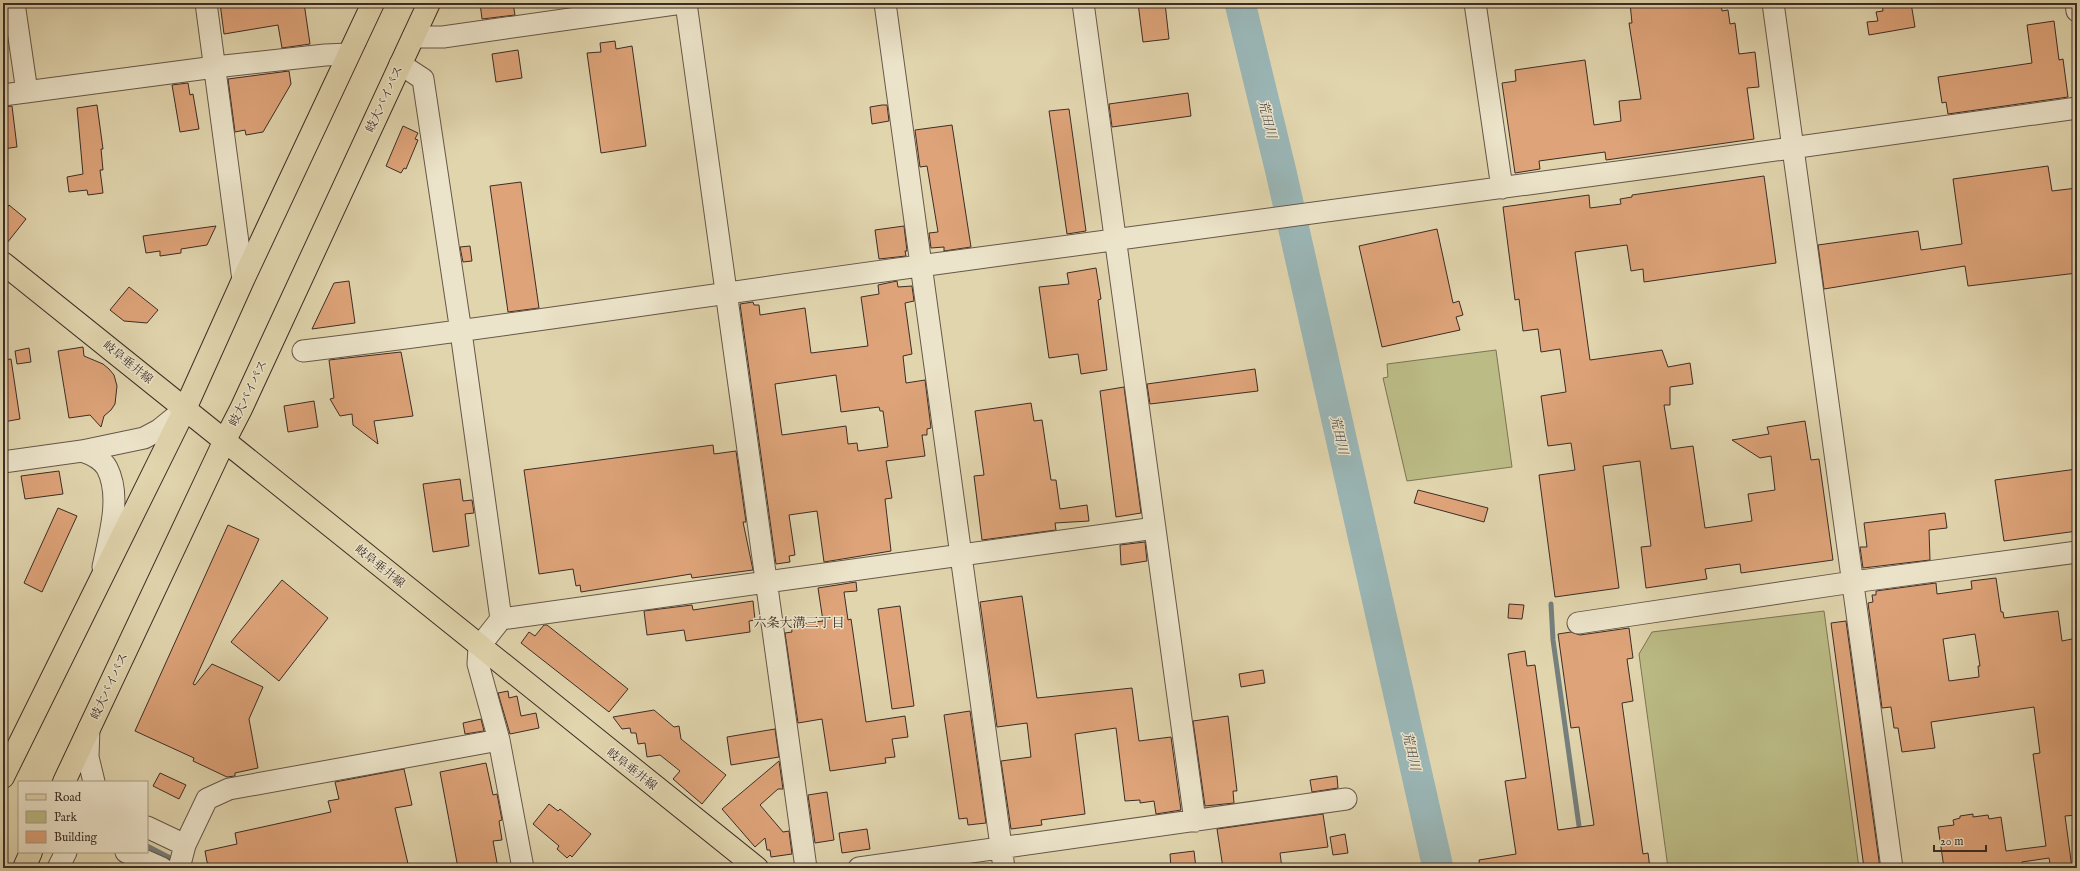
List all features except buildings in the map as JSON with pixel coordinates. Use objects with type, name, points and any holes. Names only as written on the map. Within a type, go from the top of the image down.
[{"type":"main road","points":[[3,777],[8,754],[100,578],[185,409],[243,280],[373,3]]},
{"type":"main road","name":"岐大バイパス","points":[[64,781],[241,409],[429,3]]},
{"type":"main road","name":"岐阜垂井線","points":[[3,263],[225,440],[479,647],[757,868]]},
{"type":"main road","points":[[24,868],[31,853]]},
{"type":"street","points":[[14,3],[26,92]]},
{"type":"street","points":[[206,3],[243,280]]},
{"type":"street","points":[[413,37],[443,37],[682,3]]},
{"type":"street","points":[[686,3],[806,868]]},
{"type":"street","points":[[885,3],[1003,858]]},
{"type":"street","points":[[1083,3],[1195,821]]},
{"type":"street","points":[[1475,3],[1502,188]]},
{"type":"street","points":[[1773,3],[1892,868]]},
{"type":"street","points":[[2076,3],[2077,11]]},
{"type":"street","points":[[3,95],[324,55],[349,54]]},
{"type":"street","points":[[400,64],[423,79],[461,332],[501,619]]},
{"type":"street","points":[[303,351],[461,332],[921,266],[1793,149],[2077,108]]},
{"type":"street","points":[[3,462],[82,451],[144,438],[160,430],[185,409]]},
{"type":"street","points":[[82,451],[95,456],[107,467],[112,483],[114,501],[112,521],[100,578]]},
{"type":"street","points":[[523,868],[499,740],[478,664],[479,647],[501,619],[1155,528]]},
{"type":"street","points":[[1578,622],[1852,582],[2077,552]]},
{"type":"street","points":[[89,727],[88,757],[94,781]]},
{"type":"street","points":[[179,868],[185,845],[207,799],[229,789],[499,740]]},
{"type":"street","points":[[859,868],[1003,858],[1195,821],[1346,799]]},
{"type":"street","points":[[148,827],[185,845]]},
{"type":"street","points":[[58,868],[66,853]]},
{"type":"street","points":[[128,853],[162,868]]},
{"type":"green space","points":[[1496,350],[1512,467],[1407,481],[1383,378],[1388,377],[1387,364]]},
{"type":"green space","points":[[1824,611],[1859,868],[1668,868],[1639,654],[1652,632]]},
{"type":"waterway","name":"荒田川","points":[[1240,3],[1281,172],[1438,868]]},
{"type":"waterway","points":[[1551,604],[1553,640],[1580,833]]},
{"type":"waterway","points":[[148,847],[176,861]]},
{"type":"district","name":"六条大溝三丁目","points":[[799,622]]}]
